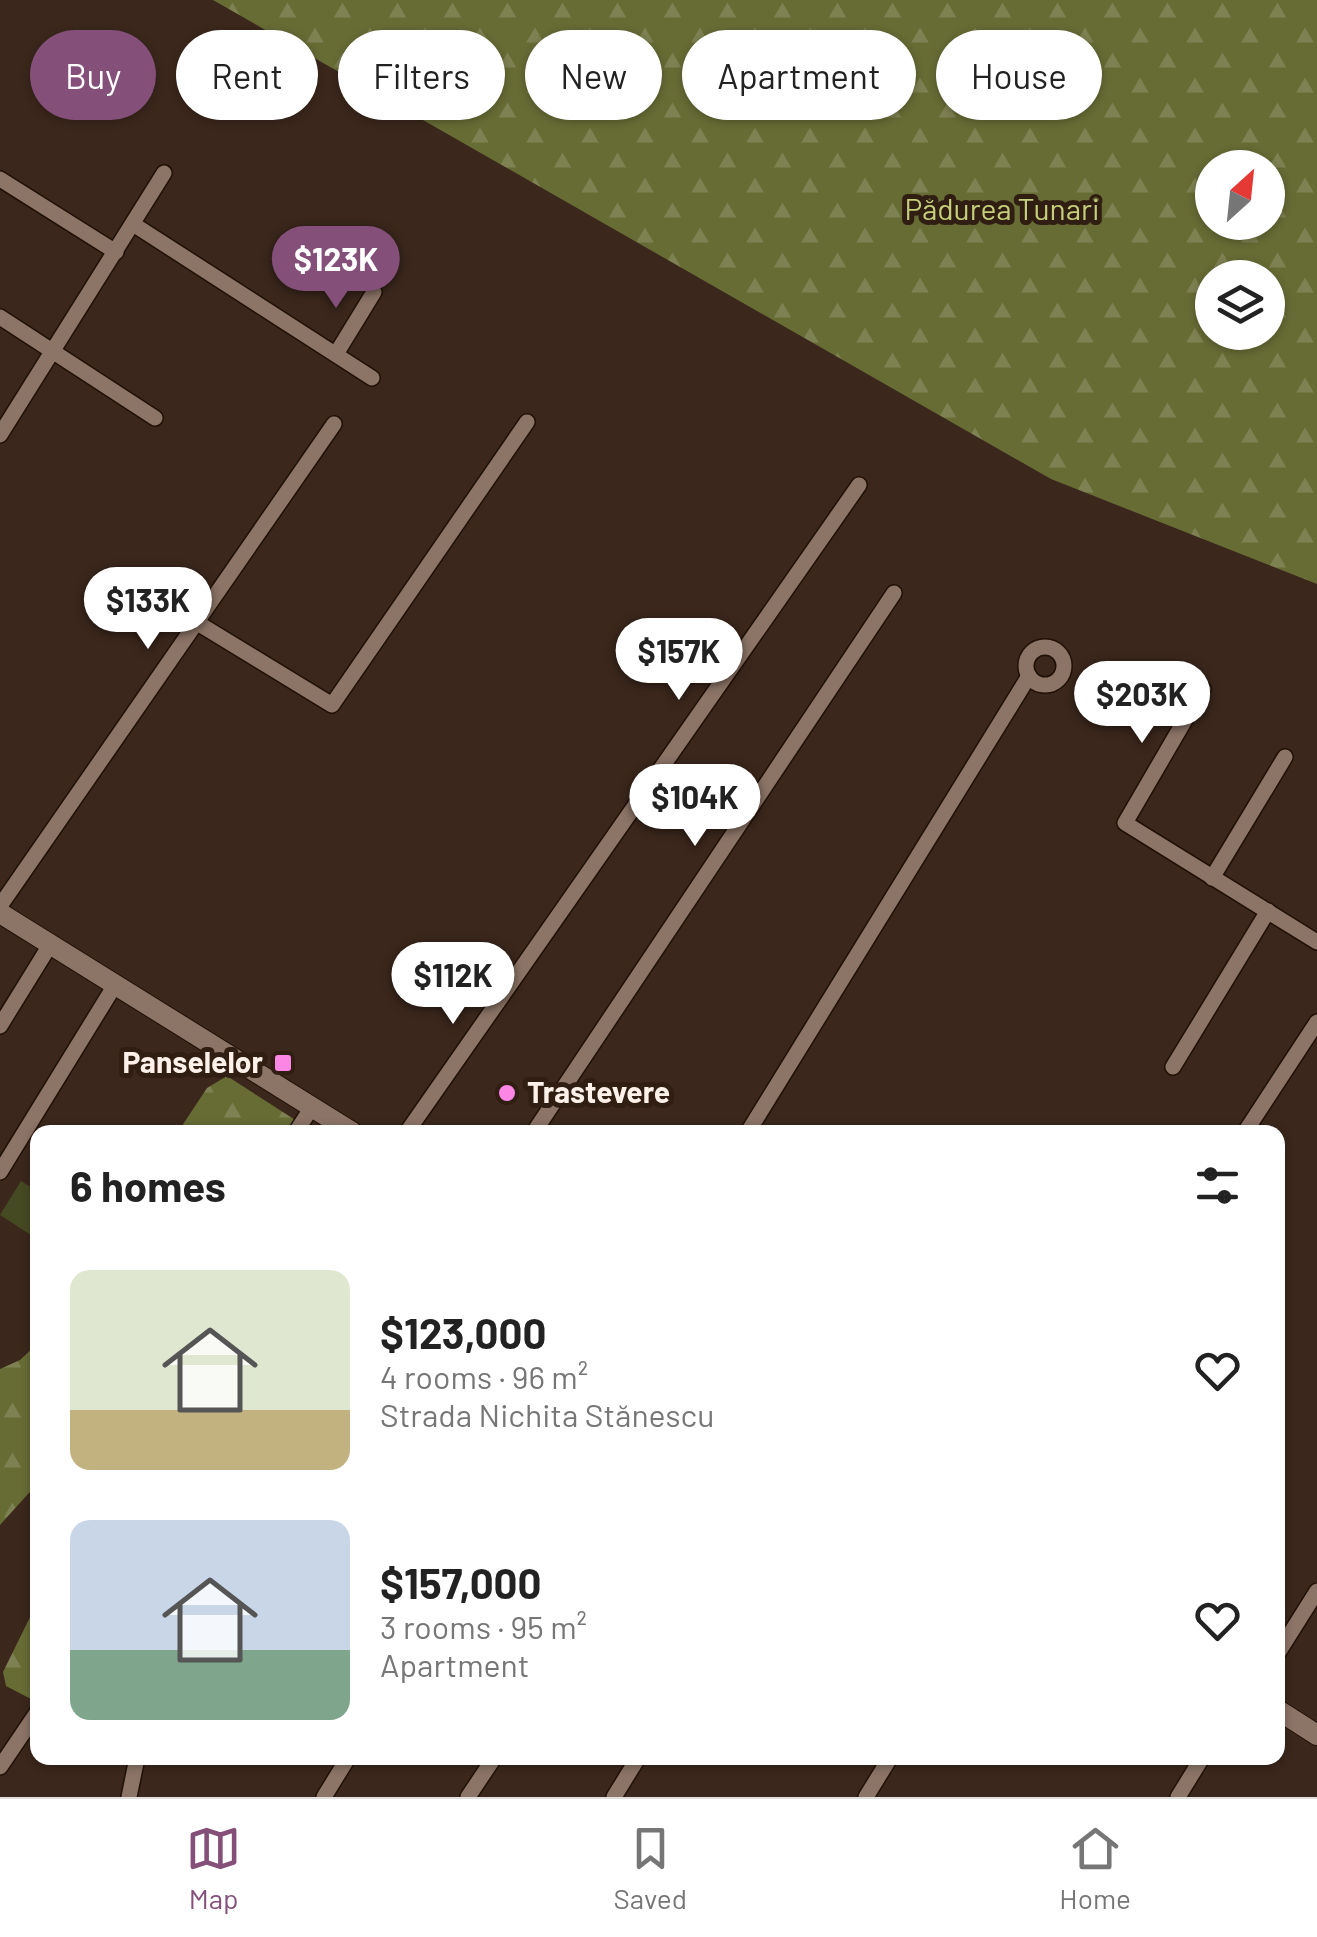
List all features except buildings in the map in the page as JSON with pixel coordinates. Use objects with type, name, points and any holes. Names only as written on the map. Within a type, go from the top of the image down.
[{"type":"street","points":[[0,435],[164,174]]},
{"type":"street","points":[[0,178],[116,252]]},
{"type":"street","points":[[133,224],[372,378]]},
{"type":"street","points":[[336,354],[374,292]]},
{"type":"street","points":[[0,317],[155,418]]},
{"type":"street","points":[[196,622],[332,706],[527,422]]},
{"type":"street","points":[[334,424],[0,910],[340,1125]]},
{"type":"street","points":[[412,1125],[859,485]]},
{"type":"street","points":[[539,1125],[894,592]]},
{"type":"street","points":[[752,1125],[1030,676]]},
{"type":"street","points":[[1203,688],[1125,823],[1317,942]]},
{"type":"street","points":[[1212,878],[1285,757]]},
{"type":"street","points":[[1173,1067],[1268,911]]},
{"type":"street","points":[[0,1026],[50,945]]},
{"type":"street","points":[[0,1172],[115,985]]},
{"type":"street","points":[[1250,1125],[1317,1022]]},
{"type":"street","points":[[301,1125],[312,1108]]},
{"type":"street","points":[[1285,1642],[1317,1591]]},
{"type":"street","points":[[1285,1714],[1317,1735]]},
{"type":"street","points":[[0,1766],[30,1723]]},
{"type":"street","points":[[130,1797],[136,1765]]},
{"type":"street","points":[[324,1797],[344,1765]]},
{"type":"street","points":[[468,1797],[484,1765]]},
{"type":"street","points":[[614,1797],[634,1765]]},
{"type":"street","points":[[866,1797],[886,1765]]},
{"type":"street","points":[[1178,1797],[1198,1765]]},
{"type":"green space","name":"Pădurea Tunari","points":[[213,0],[1317,0],[1317,584],[1051,479],[423,120],[505,120],[505,30],[338,30],[338,71],[318,60],[318,30],[265,30]]},
{"type":"green space","points":[[227,1076],[303,1125],[183,1125],[207,1088]]},
{"type":"green space","points":[[21,1181],[30,1187],[30,1234],[0,1215]]},
{"type":"green space","points":[[30,1351],[30,1492],[0,1525],[0,1369]]},
{"type":"green space","points":[[30,1617],[30,1698],[6,1686],[3,1672]]},
{"type":"place","name":"Panselelor","points":[[283,1063]]},
{"type":"place","name":"Trastevere","points":[[507,1093]]}]
